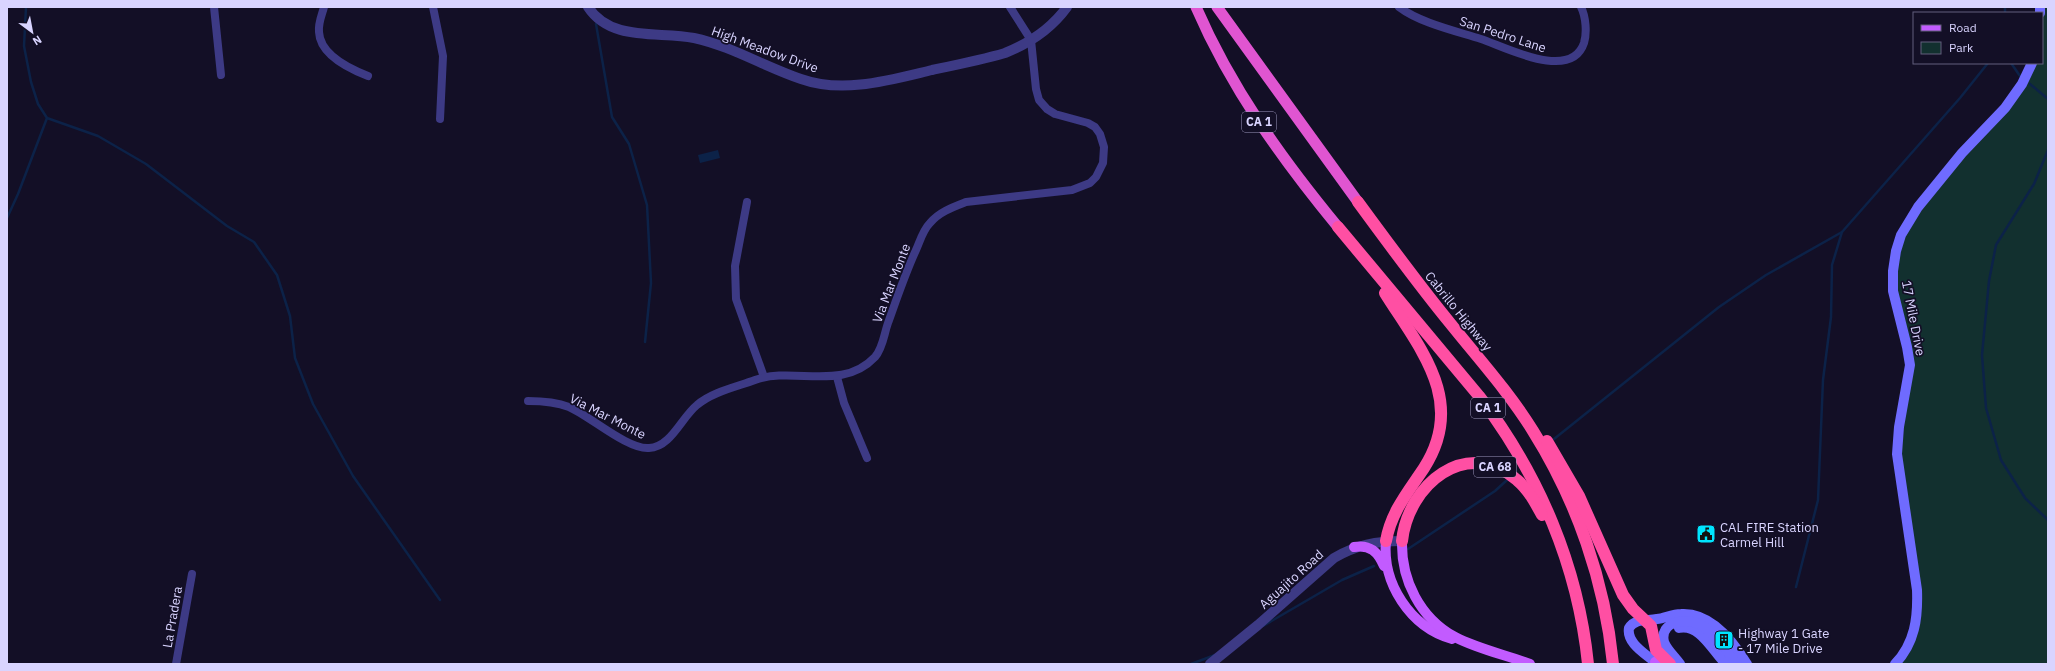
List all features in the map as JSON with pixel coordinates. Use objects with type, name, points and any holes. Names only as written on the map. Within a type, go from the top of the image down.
[{"type":"highway","name":"CA 1","points":[[1196,7],[1217,50],[1248,105],[1292,169],[1338,227],[1476,392],[1508,436],[1541,496],[1561,543],[1579,608],[1588,664]]},
{"type":"highway","name":"Cabrillo Highway","points":[[1217,7],[1358,202],[1421,286],[1514,402],[1550,460],[1567,495],[1584,538],[1603,603],[1613,664]]},
{"type":"highway","points":[[1369,264],[1383,290],[1429,361],[1435,377],[1440,400],[1439,429],[1433,449],[1424,467],[1397,508],[1390,525],[1386,541]]},
{"type":"highway","points":[[1514,402],[1537,428],[1560,460],[1583,504],[1623,595],[1652,628],[1656,650],[1670,664]]},
{"type":"highway","name":"CA 68","points":[[1402,541],[1405,525],[1411,508],[1418,495],[1431,480],[1455,467],[1470,464],[1486,465],[1510,474],[1526,488],[1543,517],[1571,575]]},
{"type":"main road","name":"17 Mile Drive","points":[[1895,664],[1908,647],[1916,624],[1918,610],[1917,590],[1897,454],[1899,427],[1910,365],[1893,291],[1893,271],[1896,251],[1904,229],[1918,207],[1962,153],[2004,108],[2022,84],[2032,64]]},
{"type":"main road","name":"CA 68","points":[[1386,541],[1386,561],[1390,579],[1407,608],[1421,622],[1443,636],[1464,640]]},
{"type":"main road","name":"CA 68","points":[[1402,541],[1404,568],[1414,596],[1436,623],[1450,634],[1530,664]]},
{"type":"main road","points":[[1354,547],[1366,547],[1376,552],[1390,579]]},
{"type":"main road","points":[[1656,663],[1634,644],[1628,633],[1632,624],[1682,614],[1694,615],[1703,619],[1724,634],[1747,664]]},
{"type":"main road","points":[[1680,664],[1666,646],[1664,637],[1667,629],[1675,622],[1686,620],[1697,623],[1707,629],[1737,664]]},
{"type":"main road","points":[[1664,637],[1676,628],[1691,628],[1702,636],[1726,664]]},
{"type":"street","points":[[214,7],[221,75]]},
{"type":"street","points":[[324,7],[319,33],[324,45],[340,64],[368,76]]},
{"type":"street","points":[[433,7],[443,56],[440,119]]},
{"type":"street","name":"High Meadow Drive","points":[[588,7],[601,21],[622,31],[698,39],[751,58],[801,79],[827,84],[860,84],[915,74],[1005,53],[1031,40],[1055,22],[1067,7]]},
{"type":"street","name":"Via Mar Monte","points":[[528,401],[551,402],[569,407],[631,444],[642,448],[650,448],[663,444],[687,414],[707,398],[764,377],[837,377],[860,368],[870,362],[880,349],[906,273],[922,235],[929,224],[937,216],[950,208],[966,202],[1077,188],[1090,183],[1101,169],[1104,147],[1100,134],[1088,123],[1055,114],[1047,109],[1039,100],[1036,89],[1031,40],[1010,7]]},
{"type":"street","name":"San Pedro Lane","points":[[1399,7],[1409,14],[1444,27],[1530,57],[1550,62],[1569,58],[1578,53],[1582,48],[1585,32],[1584,16],[1581,7]]},
{"type":"street","points":[[747,202],[735,266],[736,299],[764,377]]},
{"type":"street","points":[[837,377],[844,403],[868,458]]},
{"type":"street","name":"Aguajito Road","points":[[1210,664],[1258,625],[1325,564],[1354,547],[1386,541],[1402,541]]},
{"type":"street","name":"La Pradera","points":[[176,664],[192,574]]},
{"type":"green space","points":[[2040,7],[2048,7],[2048,664],[1895,664],[1917,624],[1899,479],[1910,365],[1893,291],[1901,235],[1991,124],[2031,64],[2043,64],[2043,12]]},
{"type":"water","points":[[718,150],[720,158],[700,163],[698,155]]},
{"type":"waterway","points":[[26,7],[24,46],[31,82],[38,104],[47,118],[98,136],[146,164],[227,226],[254,242],[277,275],[290,316],[295,358],[313,404],[353,476],[440,600]]},
{"type":"waterway","points":[[2005,7],[2005,12]]},
{"type":"waterway","points":[[596,24],[612,117],[629,144],[647,205],[651,283],[645,342]]},
{"type":"waterway","points":[[1554,439],[1719,307],[1766,275],[1842,232],[1960,98],[1987,64]]},
{"type":"waterway","points":[[2012,64],[2020,76]]},
{"type":"waterway","points":[[2030,84],[2048,99]]},
{"type":"waterway","points":[[7,218],[18,194],[47,118]]},
{"type":"waterway","points":[[2048,150],[2034,184],[1996,245],[1989,281],[1982,355],[1986,408],[2001,460],[2025,498],[2048,520]]},
{"type":"waterway","points":[[1796,587],[1818,500],[1823,380],[1831,317],[1832,265],[1842,232]]},
{"type":"waterway","points":[[1408,549],[1495,491],[1507,480]]},
{"type":"waterway","points":[[1263,626],[1342,580],[1374,566]]},
{"type":"waterway","points":[[1191,664],[1215,655]]},
{"type":"place","name":"CAL FIRE Station Carmel Hill","points":[[1706,534]]},
{"type":"place","name":"Highway 1 Gate - 17 Mile Drive","points":[[1724,640]]}]
